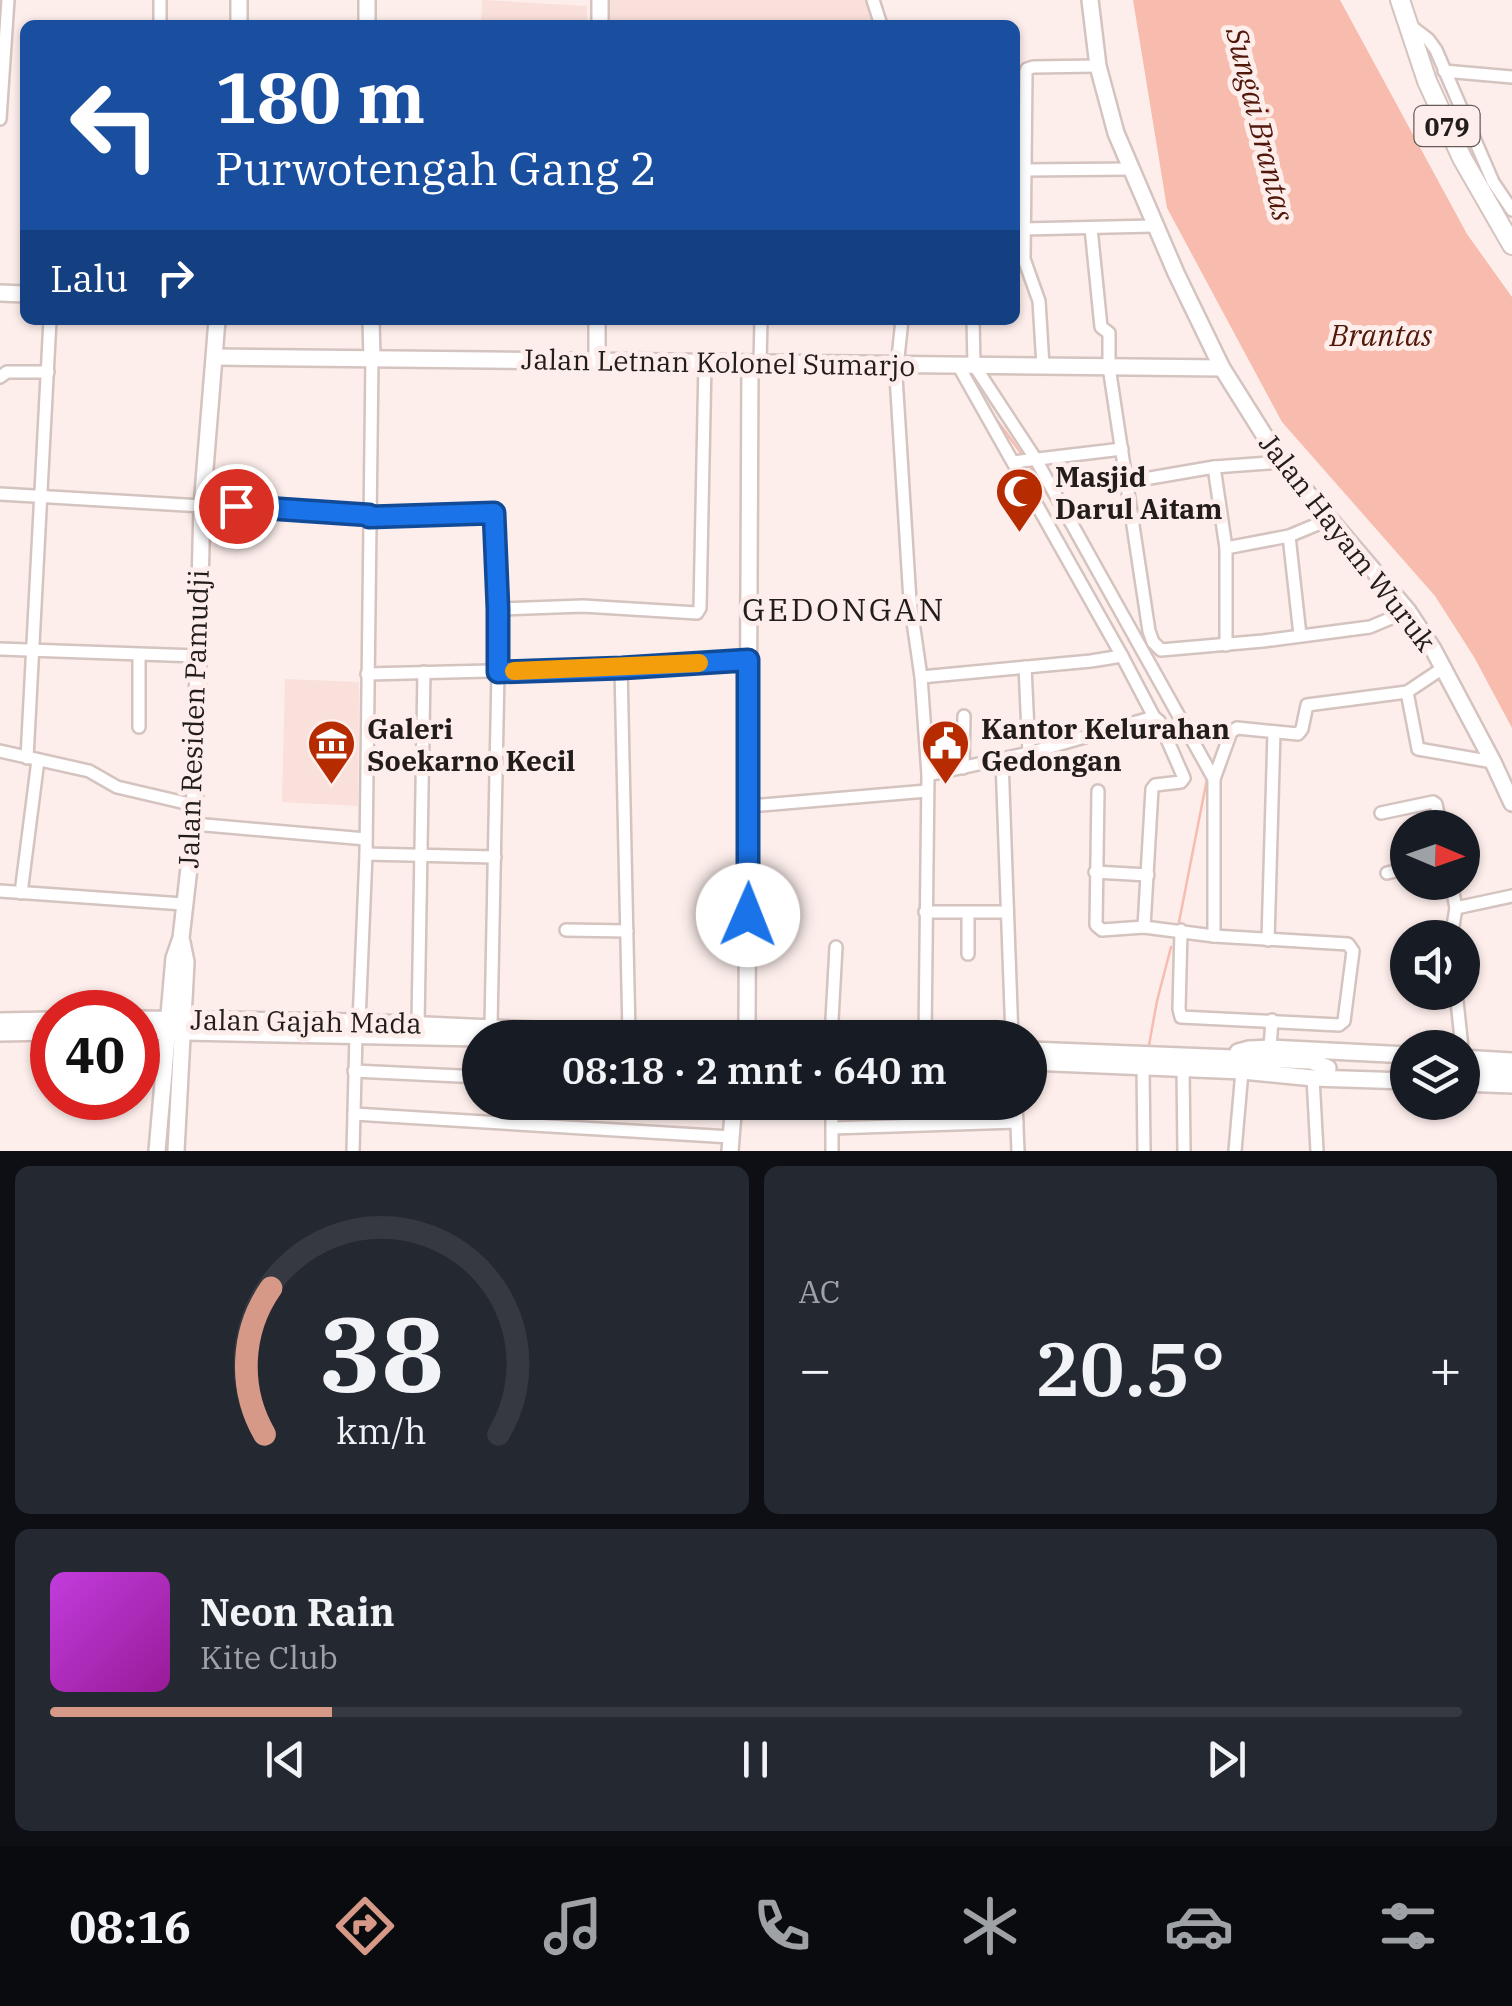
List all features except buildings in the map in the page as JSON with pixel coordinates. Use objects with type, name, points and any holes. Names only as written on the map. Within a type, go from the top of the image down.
[{"type":"main road","name":"Jalan Hayam Wuruk","points":[[1090,0],[1094,66],[1116,134],[1154,226],[1222,368],[1281,462],[1408,611],[1443,668],[1512,803]]},
{"type":"main road","name":"079","points":[[1400,0],[1426,81],[1462,158],[1512,245]]},
{"type":"main road","name":"Jalan Residen Pamudji","points":[[175,1024],[186,962],[181,938],[194,824],[202,505],[217,325]]},
{"type":"main road","points":[[371,325],[372,359]]},
{"type":"main road","points":[[597,361],[598,325]]},
{"type":"main road","name":"Jalan Letnan Kolonel Sumarjo","points":[[215,357],[898,364],[1043,361],[1222,368]]},
{"type":"main road","points":[[747,1020],[748,660],[755,363]]},
{"type":"main road","points":[[0,1020],[30,1020]]},
{"type":"main road","name":"Jalan Gajah Mada","points":[[160,1022],[462,1031]]},
{"type":"main road","points":[[156,1151],[175,1024]]},
{"type":"main road","points":[[175,1024],[176,1151]]},
{"type":"main road","name":"Jalan Gajah Mada","points":[[160,1027],[175,1024]]},
{"type":"main road","name":"Jalan Gajah Mada","points":[[358,1028],[418,1024],[462,1029]]},
{"type":"main road","points":[[0,1033],[30,1032]]},
{"type":"main road","points":[[1047,1063],[1183,1069],[1213,1064],[1249,1048],[1390,1054]]},
{"type":"main road","points":[[1047,1051],[1311,1071],[1390,1069]]},
{"type":"main road","points":[[1480,1057],[1512,1061]]},
{"type":"main road","points":[[1213,1064],[1313,1078],[1390,1080]]},
{"type":"main road","points":[[1480,1073],[1512,1074]]},
{"type":"main road","points":[[1480,1084],[1512,1085]]},
{"type":"street","points":[[0,119],[8,0]]},
{"type":"street","points":[[1408,24],[1432,45],[1493,182],[1512,210]]},
{"type":"street","points":[[1043,361],[1039,301],[1025,265],[1023,229],[1027,69],[1094,66]]},
{"type":"street","points":[[1444,71],[1512,78]]},
{"type":"street","points":[[1025,170],[1132,169]]},
{"type":"street","points":[[1493,182],[1512,180]]},
{"type":"street","points":[[1023,229],[1154,226]]},
{"type":"street","points":[[1091,228],[1101,328],[1109,333],[1109,366],[1153,642],[1161,650],[1226,645],[1370,627],[1408,611]]},
{"type":"street","points":[[21,893],[32,759],[50,325]]},
{"type":"street","points":[[755,363],[760,325]]},
{"type":"street","points":[[902,325],[896,376],[910,601],[921,676],[928,774],[925,1020]]},
{"type":"street","points":[[973,325],[968,362],[1214,779]]},
{"type":"street","points":[[354,1151],[354,1070],[366,854],[372,359]]},
{"type":"street","points":[[498,609],[583,606],[697,613],[705,362]]},
{"type":"street","points":[[968,362],[1067,532],[1122,656],[1184,780],[1152,787],[1144,926]]},
{"type":"street","points":[[0,377],[7,372],[48,372]]},
{"type":"street","points":[[1024,460],[1122,449]]},
{"type":"street","points":[[1127,482],[1214,467],[1281,462]]},
{"type":"street","points":[[1214,467],[1226,548],[1226,645]]},
{"type":"street","points":[[0,494],[369,516],[494,513],[498,609],[495,857],[486,1020]]},
{"type":"street","points":[[1226,548],[1290,536],[1330,519]]},
{"type":"street","points":[[1290,536],[1300,634]]},
{"type":"street","points":[[0,649],[197,656]]},
{"type":"street","points":[[139,655],[139,727]]},
{"type":"street","points":[[921,676],[1122,656]]},
{"type":"street","points":[[368,674],[622,668],[748,660]]},
{"type":"street","points":[[1025,667],[1030,754]]},
{"type":"street","points":[[622,668],[629,1020]]},
{"type":"street","points":[[1214,936],[1214,779],[1231,732],[1237,728],[1298,734],[1307,705],[1407,692],[1443,668]]},
{"type":"street","points":[[418,1024],[424,672]]},
{"type":"street","points":[[1407,692],[1418,750],[1493,762]]},
{"type":"street","points":[[962,768],[964,716]]},
{"type":"street","points":[[928,774],[1030,754],[1156,719],[1182,720]]},
{"type":"street","points":[[1268,940],[1274,732]]},
{"type":"street","points":[[0,751],[89,772],[117,787],[194,805]]},
{"type":"street","points":[[1002,760],[1011,1020]]},
{"type":"street","points":[[749,806],[927,792]]},
{"type":"street","points":[[1098,792],[1096,925],[1102,930],[1144,926],[1182,930],[1214,936],[1351,946],[1343,1024],[1181,1017],[1182,930]]},
{"type":"street","points":[[1395,810],[1433,802],[1437,810]]},
{"type":"street","points":[[1381,813],[1390,811]]},
{"type":"street","points":[[194,824],[366,839]]},
{"type":"street","points":[[366,854],[495,857]]},
{"type":"street","points":[[1386,872],[1390,871]]},
{"type":"street","points":[[1095,872],[1148,876]]},
{"type":"street","points":[[0,891],[183,904]]},
{"type":"street","points":[[1456,908],[1512,896]]},
{"type":"street","points":[[1454,900],[1454,920]]},
{"type":"street","points":[[926,912],[1007,912]]},
{"type":"street","points":[[968,912],[968,954]]},
{"type":"street","points":[[566,930],[626,931]]},
{"type":"street","points":[[832,1020],[836,947]]},
{"type":"street","points":[[1270,1048],[1272,1020]]},
{"type":"street","points":[[1143,1067],[1144,1151]]},
{"type":"street","points":[[1183,1069],[1184,1151]]},
{"type":"street","points":[[354,1070],[462,1075]]},
{"type":"street","points":[[1234,1151],[1242,1071]]},
{"type":"street","points":[[1313,1078],[1318,1151]]},
{"type":"street","points":[[354,1114],[731,1144]]},
{"type":"street","points":[[832,1120],[832,1151]]},
{"type":"street","points":[[832,1128],[1017,1122],[1018,1151]]},
{"type":"shaded area","points":[[482,0],[587,6],[587,20],[481,20]]},
{"type":"shaded area","points":[[608,0],[869,0],[875,20],[607,20]]},
{"type":"shaded area","points":[[285,679],[359,682],[358,806],[282,802]]},
{"type":"water","name":"Brantas","points":[[1133,0],[1340,0],[1467,234],[1512,297],[1512,728],[1435,596],[1282,422],[1167,208]]},
{"type":"waterway","points":[[990,411],[1024,457]]},
{"type":"waterway","points":[[1028,463],[1071,533]]},
{"type":"waterway","points":[[1179,922],[1207,779]]},
{"type":"waterway","points":[[1149,1045],[1171,947]]},
{"type":"slow traffic","points":[[514,671],[699,663]]},
{"type":"place","name":"Masjid Darul Aitam","points":[[1020,534]]},
{"type":"place","name":"Galeri Soekarno Kecil","points":[[332,786]]},
{"type":"place","name":"Kantor Kelurahan Gedongan","points":[[946,786]]},
{"type":"district","name":"GEDONGAN","points":[[844,609]]},
{"type":"route","points":[[236,506],[369,517],[494,513],[498,672],[748,660],[748,915]]},
{"type":"water label","name":"Sungai Brantas","points":[[1261,124]]}]
